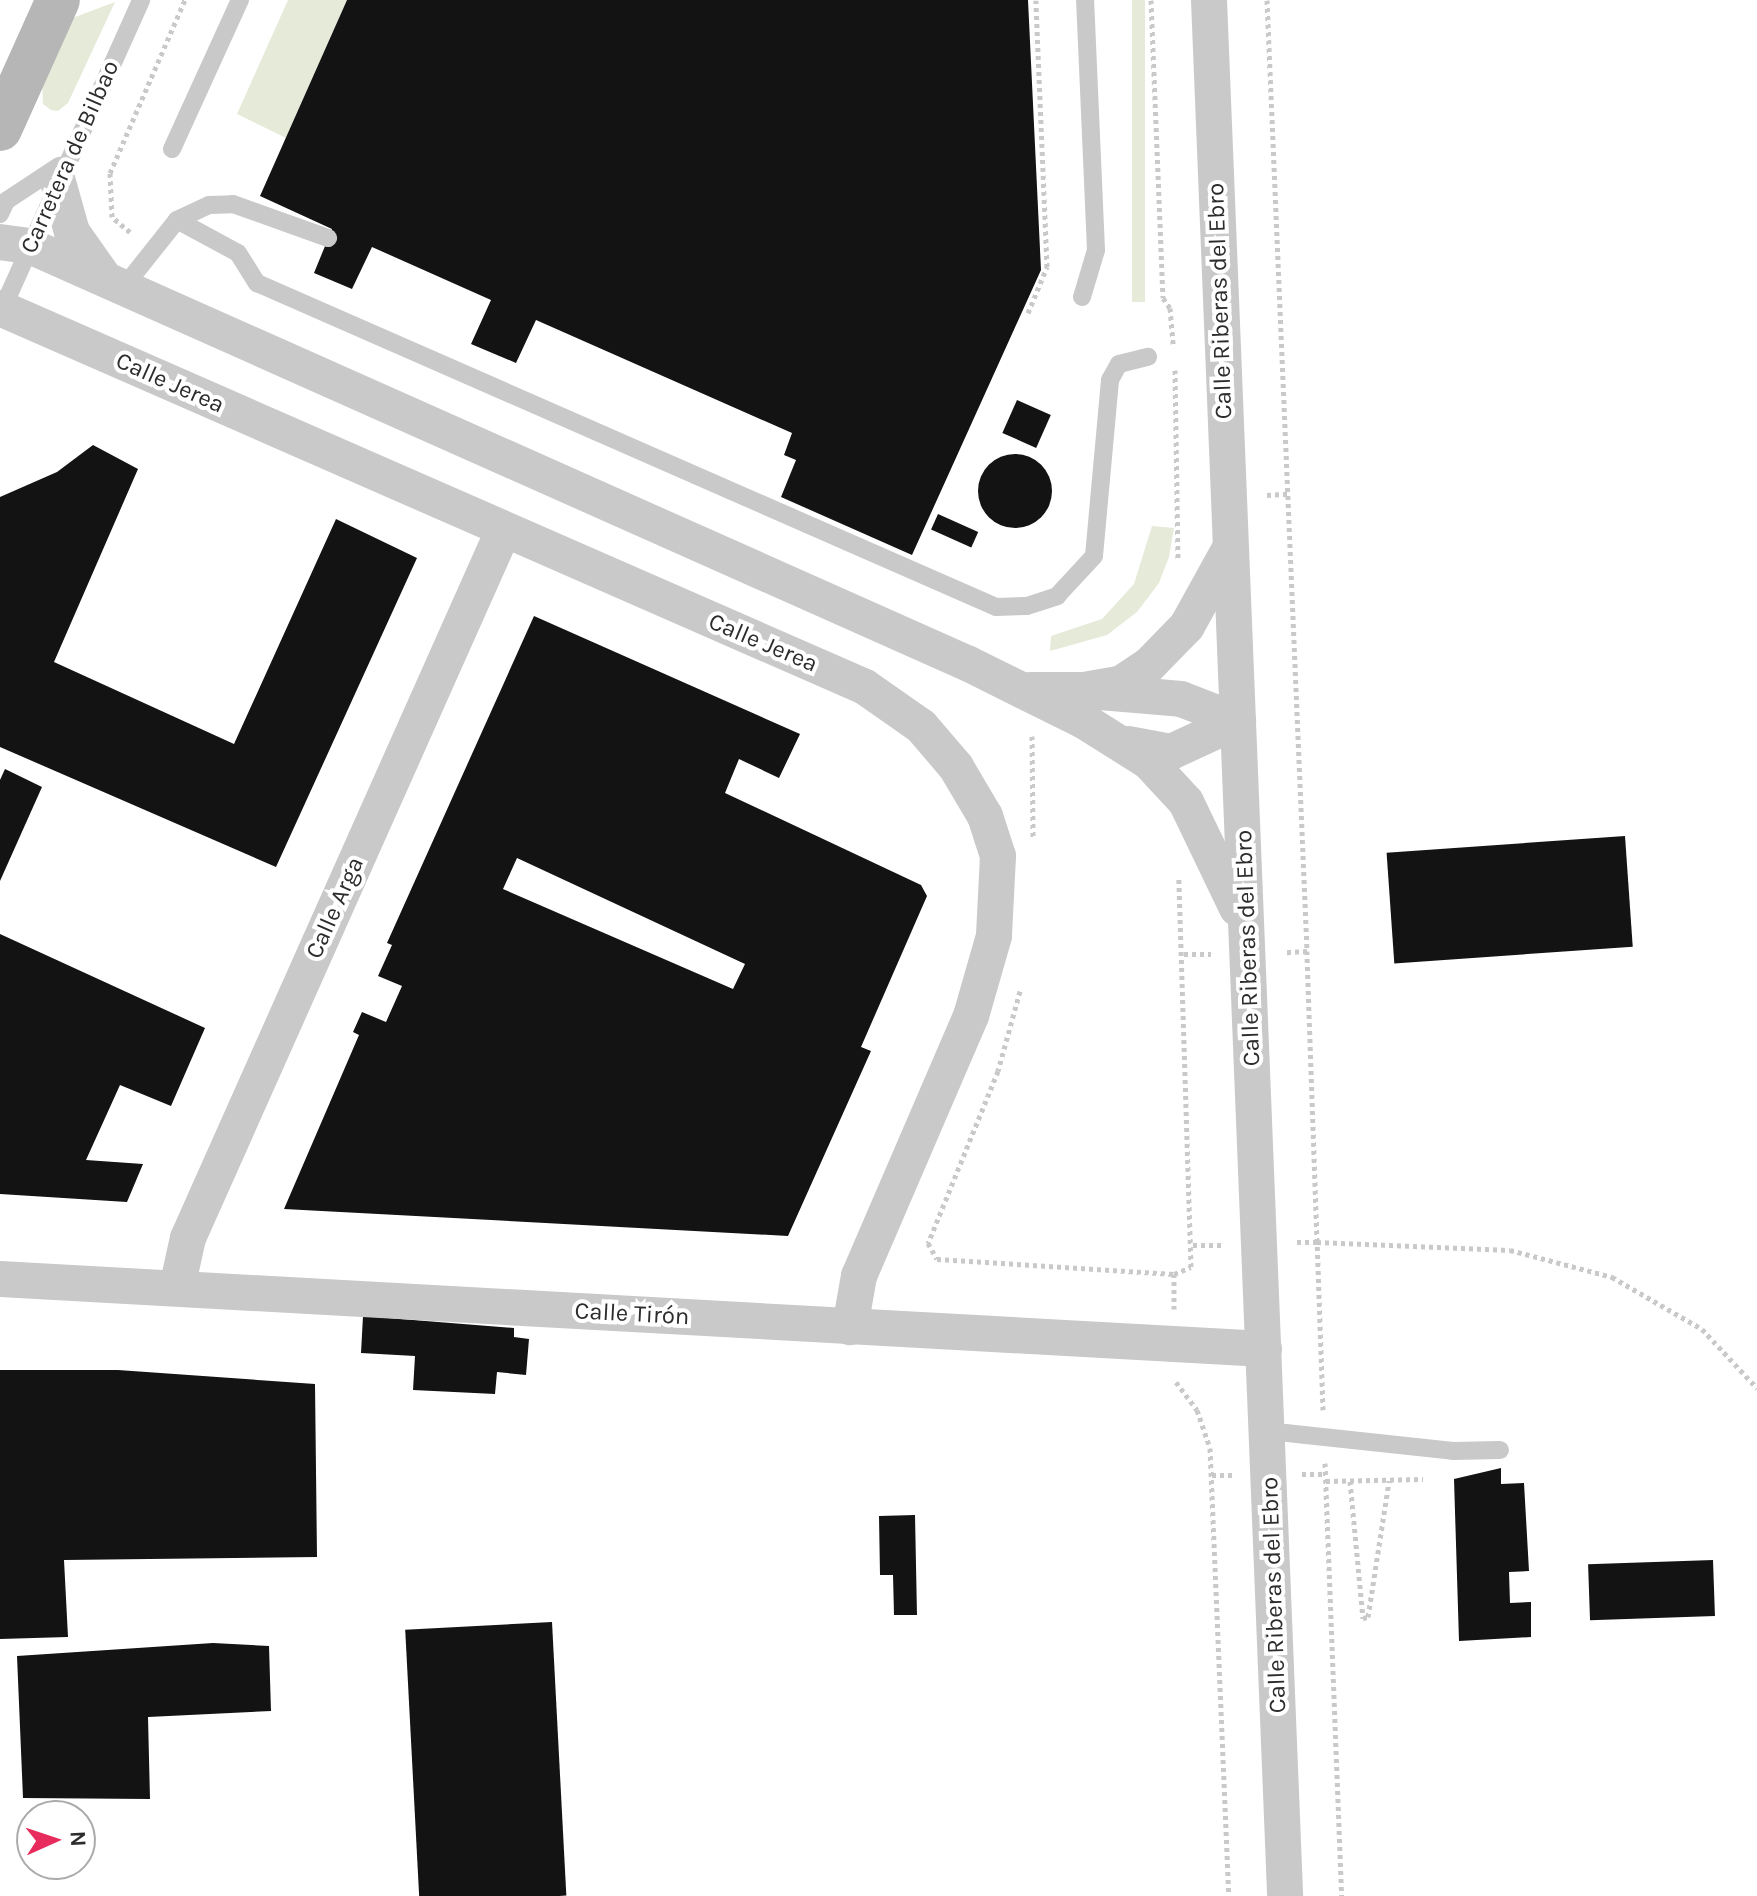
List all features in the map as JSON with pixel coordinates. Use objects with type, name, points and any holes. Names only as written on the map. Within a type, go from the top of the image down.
[{"type":"main road","points":[[0,129],[58,0]]},
{"type":"street","name":"Calle Riberas del Ebro","points":[[1209,0],[1285,1896]]},
{"type":"street","points":[[63,171],[72,232],[114,284]]},
{"type":"street","points":[[15,244],[114,284],[1025,690],[1107,736],[1149,762],[1186,802],[1211,844],[1247,942]]},
{"type":"street","name":"Calle Jerea","points":[[1,311],[865,687],[921,726],[956,767],[985,816],[998,856],[999,890],[987,972],[859,1276],[850,1327]]},
{"type":"street","name":"Calle Arga","points":[[177,1288],[188,1238],[503,531]]},
{"type":"street","points":[[1084,690],[1122,683],[1171,645],[1187,626],[1231,547]]},
{"type":"street","points":[[1025,690],[1084,690],[1181,699],[1238,721]]},
{"type":"street","points":[[1107,736],[1146,751],[1171,752],[1238,721]]},
{"type":"street","name":"Calle Tirón","points":[[0,1279],[1264,1349]]},
{"type":"lane","name":"Carretera de Bilbao","points":[[1,311],[15,244],[63,171],[141,0]]},
{"type":"lane","points":[[172,149],[240,0]]},
{"type":"lane","points":[[1082,297],[1096,250],[1085,0]]},
{"type":"lane","points":[[0,214],[6,201],[63,171]]},
{"type":"lane","points":[[114,284],[177,220],[209,205],[233,204],[328,238]]},
{"type":"lane","points":[[177,220],[238,253],[257,283],[996,607],[1027,606],[1057,596],[1094,556],[1110,380],[1119,364],[1148,357]]},
{"type":"lane","points":[[1267,1431],[1453,1451],[1500,1450]]},
{"type":"path","points":[[1028,313],[1047,267],[1036,0]]},
{"type":"path","points":[[1151,0],[1163,298],[1170,308],[1174,352]]},
{"type":"path","points":[[1247,942],[1307,951],[1267,0]]},
{"type":"path","points":[[1175,367],[1180,524],[1175,570]]},
{"type":"path","points":[[1034,851],[1032,727],[1044,732]]},
{"type":"path","points":[[1021,985],[998,1071],[928,1243],[937,1259],[948,1264],[1174,1274],[1191,1267],[1183,907],[1177,870]]},
{"type":"path","points":[[1342,1896],[1317,1242],[1510,1250],[1612,1277],[1702,1329],[1757,1388]]},
{"type":"path","points":[[1168,1376],[1197,1410],[1210,1448],[1229,1896]]},
{"type":"path","points":[[1326,1481],[1434,1479]]},
{"type":"path","points":[[1350,1481],[1363,1618],[1368,1617],[1389,1481]]},
{"type":"green space","points":[[288,0],[347,0],[286,138],[237,114]]},
{"type":"green space","points":[[1132,0],[1145,0],[1145,302],[1132,302]]},
{"type":"green space","points":[[115,2],[68,103],[58,111],[51,110],[43,104],[42,81],[70,19]]},
{"type":"green space","points":[[1152,526],[1174,528],[1169,557],[1159,583],[1137,612],[1107,635],[1050,651],[1051,636],[1102,619],[1134,584]]},
{"type":"building","points":[[347,0],[1028,0],[1041,270],[912,555],[781,497],[796,460],[784,455],[792,433],[536,320],[516,363],[471,344],[491,300],[372,247],[352,289],[314,273],[332,229],[260,196]]},
{"type":"building","points":[[1017,400],[1051,415],[1036,448],[1002,433]]},
{"type":"building","points":[[93,445],[138,469],[54,662],[234,744],[336,519],[417,558],[276,867],[0,747],[0,497],[57,472]]},
{"type":"building","points":[[1015,454],[1036,460],[1046,470],[1052,491],[1046,512],[1036,522],[1015,528],[994,522],[984,512],[978,491],[984,470],[994,460]]},
{"type":"building","points":[[938,514],[978,532],[971,547],[931,530]]},
{"type":"building","points":[[534,616],[800,734],[779,778],[739,759],[725,793],[921,885],[927,896],[861,1047],[871,1051],[788,1236],[284,1209],[359,1035],[353,1032],[362,1012],[386,1022],[402,986],[378,976],[392,945],[387,943]],"holes":[[[517,858],[745,964],[733,989],[503,889]]]},
{"type":"building","points":[[5,769],[42,787],[0,881],[0,780]]},
{"type":"building","points":[[1625,836],[1633,947],[1394,963],[1387,853]]},
{"type":"building","points":[[0,934],[205,1028],[171,1106],[120,1085],[86,1160],[143,1164],[127,1202],[0,1194]]},
{"type":"building","points":[[363,1316],[514,1328],[514,1337],[529,1339],[526,1375],[497,1372],[495,1394],[413,1390],[415,1356],[361,1353]]},
{"type":"building","points":[[0,1370],[118,1370],[315,1384],[317,1557],[64,1560],[68,1637],[0,1639]]},
{"type":"building","points":[[1501,1468],[1501,1484],[1524,1483],[1529,1571],[1509,1572],[1510,1603],[1531,1602],[1531,1637],[1459,1641],[1454,1479]]},
{"type":"building","points":[[915,1515],[917,1615],[894,1615],[893,1575],[880,1575],[879,1516]]},
{"type":"building","points":[[1713,1560],[1715,1616],[1590,1620],[1588,1564]]},
{"type":"building","points":[[552,1622],[566,1896],[419,1896],[405,1630]]},
{"type":"building","points":[[213,1643],[269,1646],[271,1711],[148,1717],[150,1799],[23,1798],[17,1656]]}]
